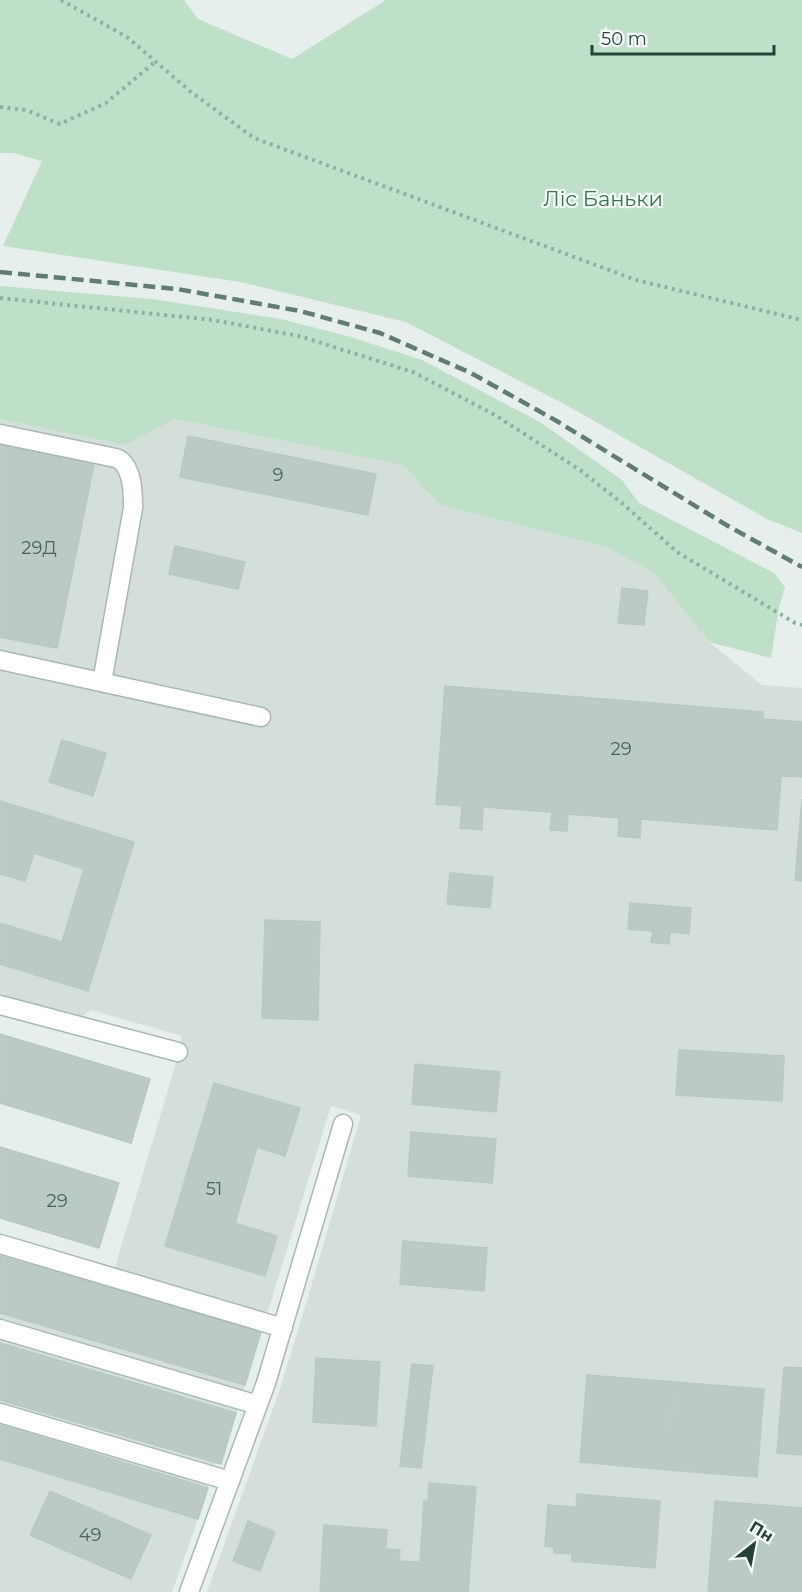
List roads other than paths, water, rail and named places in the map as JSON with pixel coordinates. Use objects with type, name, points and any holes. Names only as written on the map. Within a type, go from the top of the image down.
[{"type":"lane","points":[[0,434],[111,456],[121,460],[127,469],[133,494],[133,508],[102,682]]},
{"type":"lane","points":[[0,660],[261,717]]},
{"type":"lane","points":[[0,1005],[178,1052]]},
{"type":"lane","points":[[189,1592],[258,1405],[343,1124]]},
{"type":"lane","points":[[0,1244],[283,1328]]},
{"type":"lane","points":[[0,1329],[258,1405]]},
{"type":"lane","points":[[0,1413],[230,1482]]},
{"type":"railway","points":[[0,272],[177,289],[300,311],[380,333],[471,373],[555,420],[728,526],[802,567]]},
{"type":"park label","name":"Ліс Баньки","points":[[603,199]]}]
